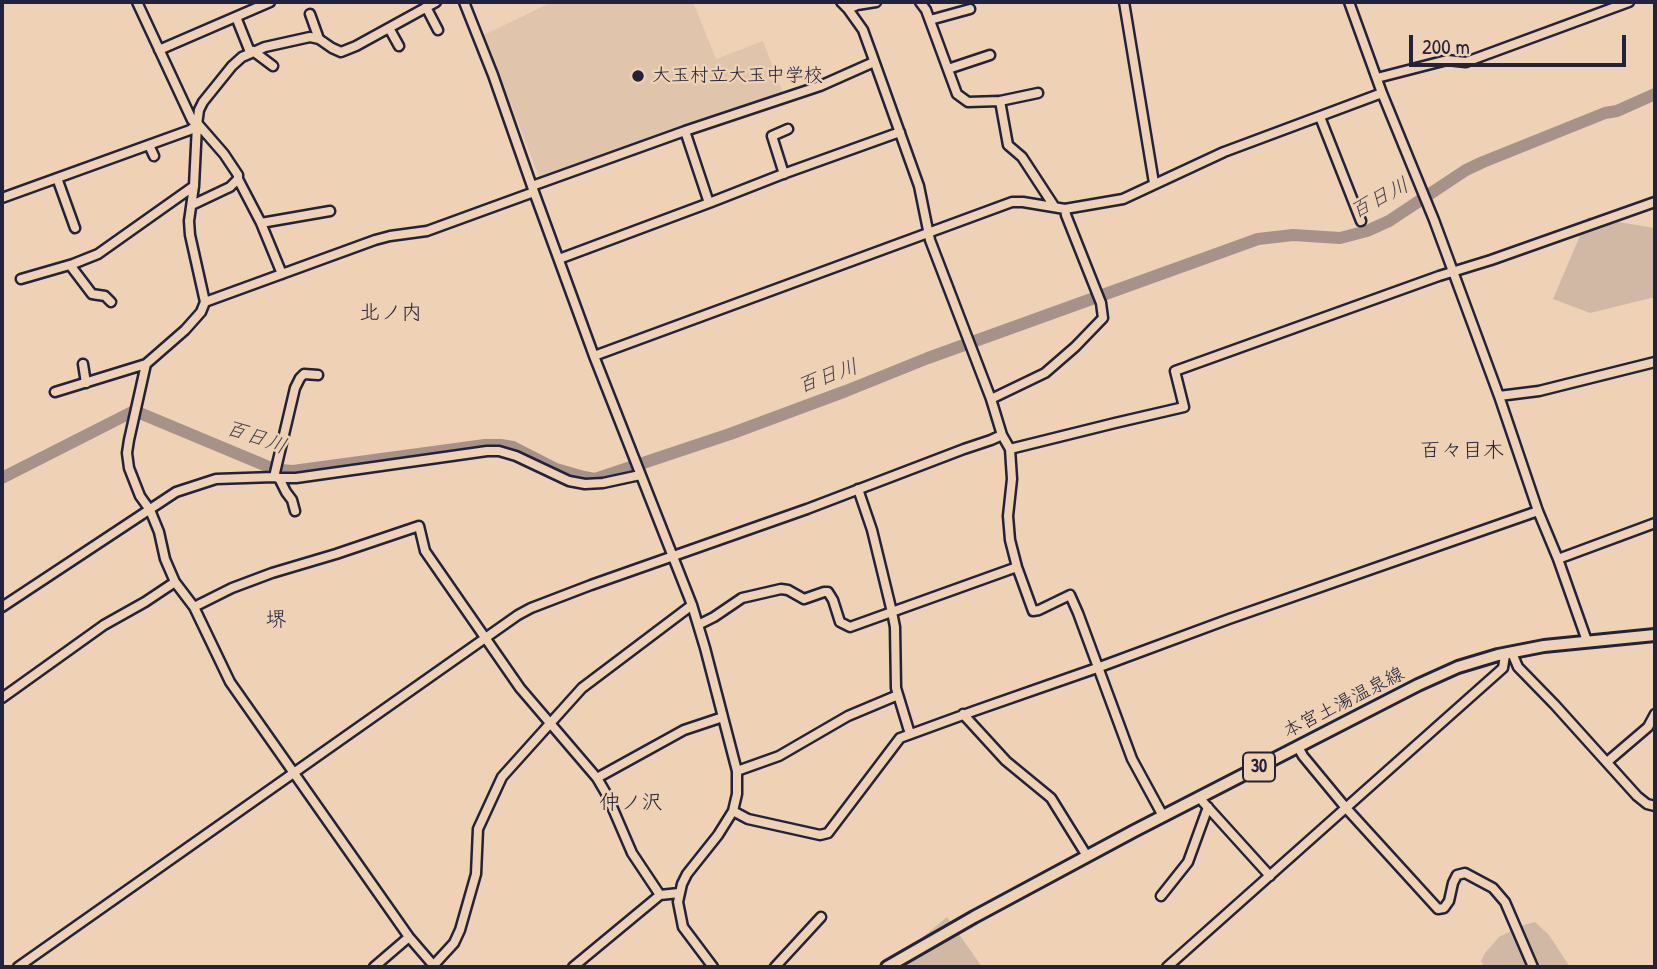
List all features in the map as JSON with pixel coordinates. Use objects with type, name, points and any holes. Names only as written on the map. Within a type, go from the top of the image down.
[{"type":"main road","name":"本宮土湯温泉線","points":[[887,967],[974,917],[1201,796],[1458,667],[1498,655],[1544,646],[1655,635]]},
{"type":"street","points":[[137,2],[192,120],[224,154],[238,175],[282,274]]},
{"type":"street","points":[[159,50],[270,2]]},
{"type":"street","points":[[55,392],[146,364],[201,312],[205,302],[189,220],[194,186],[197,124],[200,110],[209,94],[232,66],[251,52],[310,37],[319,39],[341,52],[436,2]]},
{"type":"street","points":[[464,2],[494,75],[594,356],[692,606],[737,771],[737,794],[733,811],[687,874],[679,894],[678,910],[683,927],[713,967]]},
{"type":"street","points":[[841,2],[863,30],[919,186],[928,234],[991,399],[1002,435],[1010,449],[1010,540],[1032,611],[1070,596],[1132,759],[1163,816]]},
{"type":"street","points":[[848,9],[876,2]]},
{"type":"street","points":[[920,2],[924,5],[957,94],[962,99],[972,102],[1000,101],[1038,93]]},
{"type":"street","points":[[1124,2],[1154,183]]},
{"type":"street","points":[[1349,2],[1382,93],[1427,201],[1587,641]]},
{"type":"street","points":[[1377,78],[1447,60],[1466,62],[1629,2]]},
{"type":"street","points":[[426,7],[438,30]]},
{"type":"street","points":[[930,20],[970,9]]},
{"type":"street","points":[[310,14],[319,39]]},
{"type":"street","points":[[236,17],[251,52],[273,66]]},
{"type":"street","points":[[389,28],[399,46]]},
{"type":"street","points":[[948,69],[990,55]]},
{"type":"street","points":[[205,302],[375,240],[427,231],[685,131],[820,86],[874,62]]},
{"type":"street","points":[[594,356],[1012,202],[1065,209],[1123,198],[1224,152],[1382,93]]},
{"type":"street","points":[[1000,101],[1008,145],[1023,157],[1054,206]]},
{"type":"street","points":[[1320,117],[1361,221]]},
{"type":"street","points":[[2,198],[190,130],[197,124]]},
{"type":"street","points":[[784,174],[772,136],[788,129]]},
{"type":"street","points":[[685,131],[709,203]]},
{"type":"street","points":[[559,259],[900,132]]},
{"type":"street","points":[[149,145],[154,156]]},
{"type":"street","points":[[57,178],[75,228]]},
{"type":"street","points":[[192,205],[230,187],[238,179]]},
{"type":"street","points":[[21,279],[98,254],[194,186]]},
{"type":"street","points":[[1010,449],[1184,407],[1175,371],[1438,276],[1655,202]]},
{"type":"street","points":[[991,399],[1045,373],[1103,318],[1101,303],[1065,209]]},
{"type":"street","points":[[261,222],[330,211]]},
{"type":"street","points":[[70,265],[92,294],[105,296],[111,302]]},
{"type":"street","points":[[1499,396],[1539,391],[1655,362]]},
{"type":"street","points":[[83,364],[86,383]]},
{"type":"street","points":[[146,364],[127,453],[129,468],[159,532],[164,559],[174,582],[194,607],[230,682],[409,937],[433,967],[454,943],[460,930],[476,874],[478,829],[502,777],[582,688],[692,606]]},
{"type":"street","points":[[295,511],[292,500],[276,473],[295,388],[304,374],[318,375]]},
{"type":"street","points":[[18,967],[518,615],[1002,435]]},
{"type":"street","points":[[2,607],[176,492],[208,485],[216,479],[276,473],[296,478],[486,451],[499,451],[516,456],[569,481],[585,484],[603,483],[639,472]]},
{"type":"street","points":[[858,489],[872,530],[892,612],[898,695],[910,734]]},
{"type":"street","points":[[733,811],[760,822],[820,835],[828,833],[900,738],[1538,511]]},
{"type":"street","points":[[1558,559],[1655,523]]},
{"type":"street","points":[[194,607],[232,588],[272,573],[419,526],[425,551],[520,688],[597,778],[632,853],[660,895]]},
{"type":"street","points":[[698,625],[742,598],[781,589],[804,599],[824,592],[830,593],[840,622],[854,626],[1017,567]]},
{"type":"street","points":[[2,698],[104,625],[174,582]]},
{"type":"street","points":[[1509,654],[1637,796],[1647,804],[1655,806]]},
{"type":"street","points":[[1167,967],[1503,668],[1509,654]]},
{"type":"street","points":[[737,771],[779,755],[848,716],[898,695]]},
{"type":"street","points":[[963,714],[1006,761],[1051,798],[1087,856]]},
{"type":"street","points":[[1607,762],[1648,727],[1655,714]]},
{"type":"street","points":[[597,778],[684,730],[723,717]]},
{"type":"street","points":[[1298,747],[1346,808],[1438,909],[1444,908],[1449,901],[1452,883],[1457,875],[1465,873],[1493,888],[1504,902],[1533,967]]},
{"type":"street","points":[[1201,796],[1270,876]]},
{"type":"street","points":[[1161,896],[1188,862],[1208,807]]},
{"type":"street","points":[[573,967],[660,895],[679,894]]},
{"type":"street","points":[[775,967],[821,917]]},
{"type":"street","points":[[374,967],[409,937]]},
{"type":"shaded area","name":"大玉村立大玉中学校","points":[[552,2],[693,2],[716,59],[763,41],[783,93],[540,179],[484,35]]},
{"type":"shaded area","points":[[1588,217],[1655,228],[1655,297],[1590,313],[1553,299]]},
{"type":"shaded area","points":[[947,917],[982,967],[886,967],[918,941]]},
{"type":"shaded area","points":[[1535,922],[1549,935],[1570,967],[1484,967],[1481,961],[1485,953],[1499,937]]},
{"type":"waterway","name":"百日川","points":[[2,478],[132,412],[280,470],[293,471],[501,445],[513,447],[556,469],[595,479],[730,434],[928,358],[1258,239],[1293,235],[1340,238],[1367,231],[1389,221],[1466,170],[1655,94]]},
{"type":"place","name":"大玉村立大玉中学校","points":[[638,76]]},
{"type":"district","name":"北ノ内","points":[[391,313]]},
{"type":"district","name":"百々目木","points":[[1462,451]]},
{"type":"district","name":"堺","points":[[276,620]]},
{"type":"district","name":"仲ノ沢","points":[[631,803]]}]
